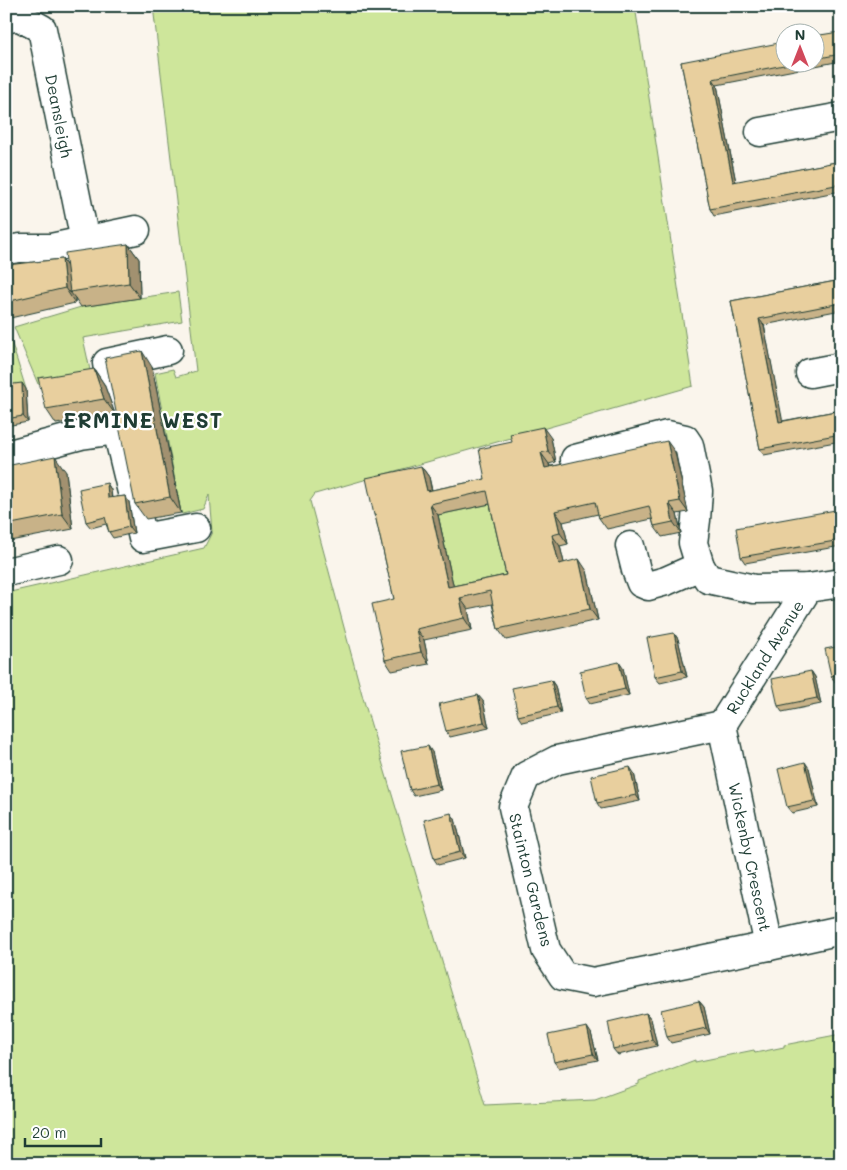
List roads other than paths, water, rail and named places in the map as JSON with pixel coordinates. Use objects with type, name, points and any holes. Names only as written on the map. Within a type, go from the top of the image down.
[{"type":"street","name":"Deansleigh","points":[[6,19],[18,16],[42,29],[84,241]]},
{"type":"street","points":[[760,132],[841,117]]},
{"type":"street","points":[[6,250],[51,248],[136,230]]},
{"type":"street","points":[[168,350],[107,363],[117,430],[143,538],[196,528]]},
{"type":"street","points":[[810,374],[841,367]]},
{"type":"street","points":[[6,455],[82,435],[117,430]]},
{"type":"street","points":[[575,459],[667,435],[685,439],[689,445],[698,491],[693,543],[704,573],[648,586],[641,583],[630,546]]},
{"type":"street","points":[[6,572],[59,560]]},
{"type":"street","name":"Ruckland Avenue","points":[[704,573],[754,589],[808,588],[841,583]]},
{"type":"street","name":"Ruckland Avenue","points":[[722,725],[808,588]]},
{"type":"street","name":"Stainton Gardens","points":[[722,725],[557,760],[526,776],[512,807],[546,950],[563,976],[593,982],[769,946]]},
{"type":"street","name":"Wickenby Crescent","points":[[722,725],[769,946],[841,930]]},
{"type":"district","name":"ERMINE WEST","points":[[143,421]]}]
